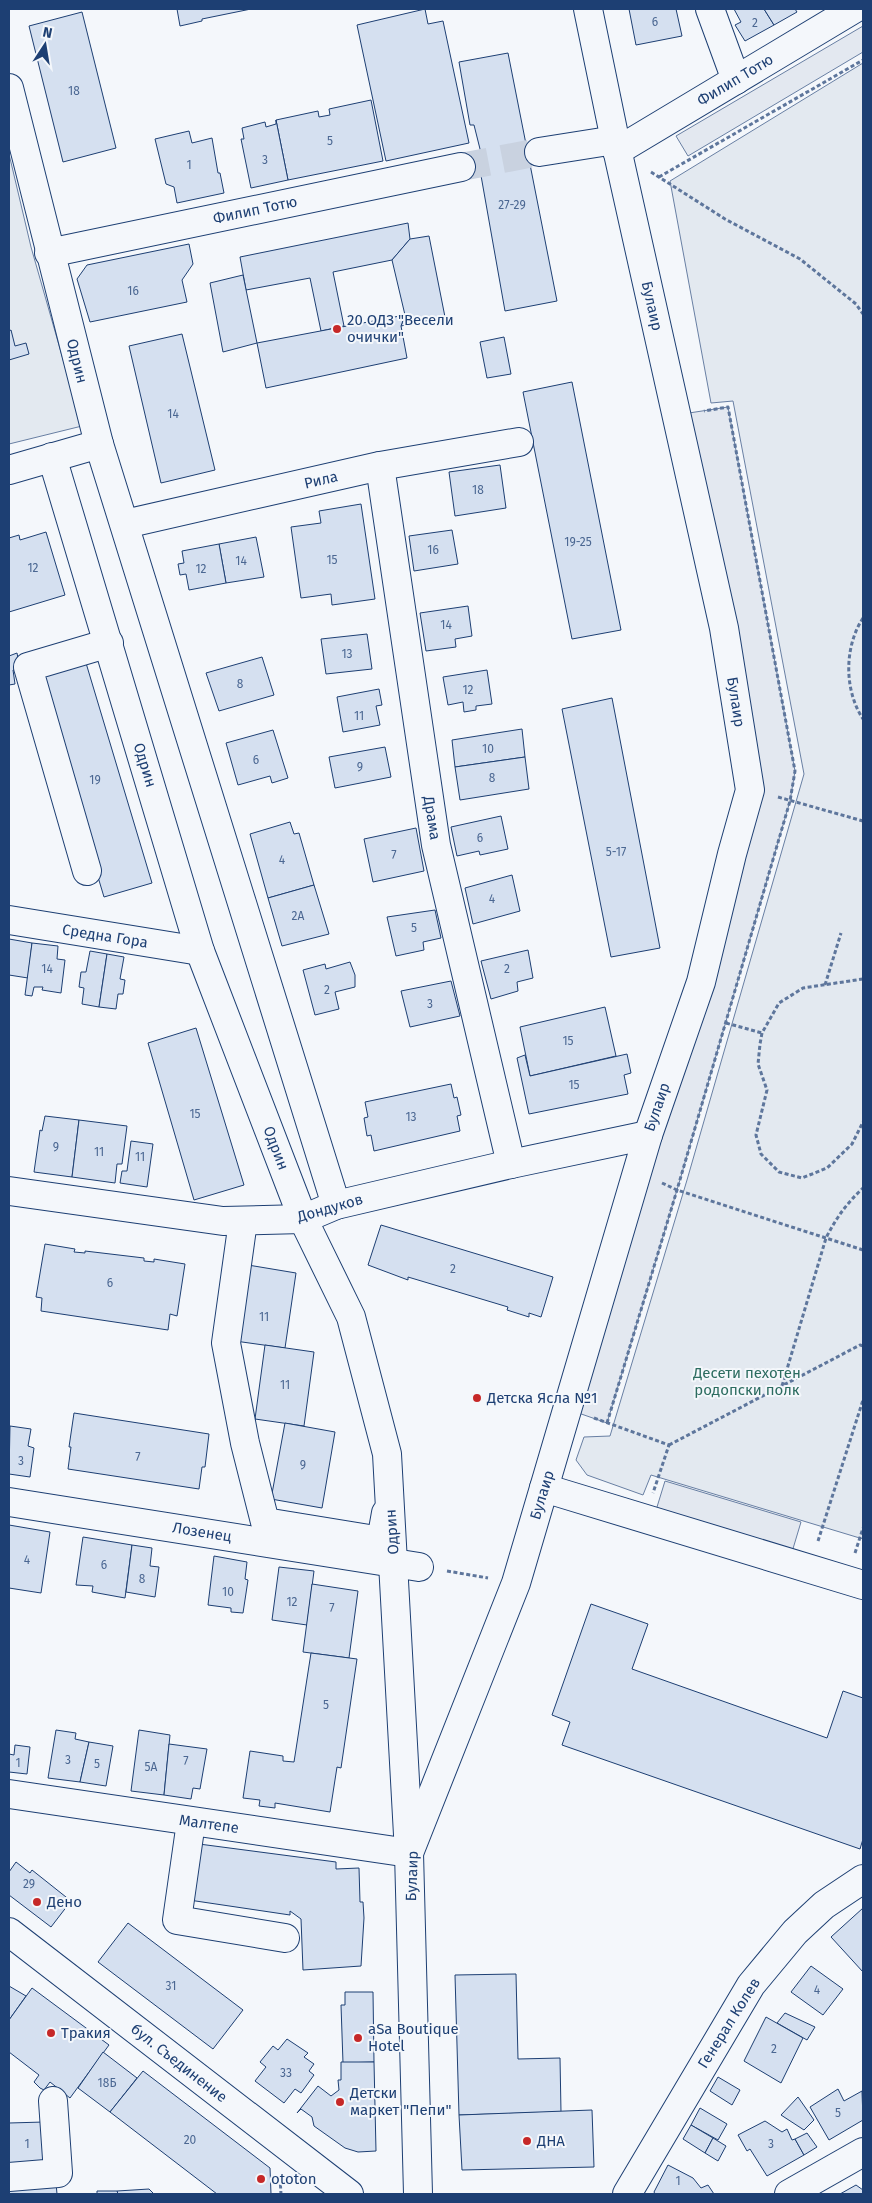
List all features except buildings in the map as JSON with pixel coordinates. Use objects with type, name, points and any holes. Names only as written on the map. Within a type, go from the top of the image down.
[{"type":"street","name":"Булаир","points":[[418,2194],[409,1853],[516,1583],[637,1170],[701,982],[732,854],[750,790],[724,628],[616,145],[588,9]]},
{"type":"street","points":[[710,9],[736,80]]},
{"type":"street","name":"Филип Тотю","points":[[616,145],[736,80],[854,9]]},
{"type":"street","name":"Одрин","points":[[9,88],[98,444],[125,524],[336,1205]]},
{"type":"street","points":[[538,152],[616,145]]},
{"type":"street","name":"Филип Тотю","points":[[49,252],[461,167]]},
{"type":"street","name":"Рила","points":[[125,524],[380,466],[519,442]]},
{"type":"street","points":[[9,470],[98,444]]},
{"type":"street","name":"Одрин","points":[[52,456],[200,951],[303,1219],[351,1317],[387,1454],[407,1565],[409,1853]]},
{"type":"street","name":"Драма","points":[[380,466],[436,845],[511,1164]]},
{"type":"street","points":[[87,871],[28,667],[108,643]]},
{"type":"street","name":"Средна Гора","points":[[9,920],[200,951]]},
{"type":"street","name":"Дондуков","points":[[9,1191],[222,1222],[303,1219],[336,1205],[511,1164],[648,1135]]},
{"type":"street","points":[[243,1221],[226,1342],[245,1443],[265,1522],[381,1541],[386,1516],[387,1454]]},
{"type":"street","points":[[544,1488],[863,1585]]},
{"type":"street","name":"Лозенец","points":[[9,1502],[407,1565]]},
{"type":"street","name":"Малтепе","points":[[9,1794],[409,1853]]},
{"type":"street","points":[[191,1822],[177,1920],[285,1938]]},
{"type":"street","name":"Генерал Колев","points":[[627,2194],[751,1985],[795,1932],[824,1905],[863,1879]]},
{"type":"street","name":"бул. Съединение","points":[[9,1932],[349,2194]]},
{"type":"street","points":[[9,2177],[58,2173],[53,2101]]},
{"type":"street","points":[[789,2194],[860,2158]]},
{"type":"path","points":[[659,178],[863,60]]},
{"type":"path","points":[[616,145],[659,178],[725,219],[800,259],[856,304],[863,314]]},
{"type":"path","points":[[856,304],[863,304]]},
{"type":"path","points":[[863,618],[858,626],[849,657],[849,684],[863,719]]},
{"type":"path","points":[[750,790],[863,821]]},
{"type":"path","points":[[826,984],[841,933]]},
{"type":"path","points":[[863,979],[803,988],[780,1003],[762,1033],[758,1064],[767,1090],[756,1135],[761,1154],[778,1172],[802,1178],[827,1168],[852,1144],[863,1122]]},
{"type":"path","points":[[726,1022],[762,1033]]},
{"type":"path","points":[[637,1170],[678,1190],[863,1250]]},
{"type":"path","points":[[781,1387],[826,1238],[836,1218],[863,1188]]},
{"type":"path","points":[[646,1518],[670,1445],[860,1345],[863,1346]]},
{"type":"path","points":[[809,1568],[863,1400]]},
{"type":"path","points":[[567,1409],[670,1445]]},
{"type":"path","points":[[407,1565],[516,1583]]},
{"type":"green space","name":"Десети пехотен родопски полк","points":[[863,63],[863,1539],[651,1475],[643,1495],[587,1475],[576,1460],[584,1437],[610,1436],[687,1180],[804,774],[733,401],[711,403],[670,181]]},
{"type":"green space","points":[[9,154],[31,247],[82,426],[9,444]]},
{"type":"shaded area","points":[[863,26],[863,52],[688,156],[676,136]]},
{"type":"shaded area","points":[[728,407],[795,771],[790,801],[607,1423],[567,1409],[750,790],[676,415]]},
{"type":"shaded area","points":[[665,1481],[801,1522],[789,1562],[653,1520]]},
{"type":"tunnel","points":[[461,167],[539,152]]},
{"type":"place","name":"20 ОДЗ \"Весели очички\"","points":[[337,329]]},
{"type":"place","name":"Детска Ясла №1","points":[[477,1398]]},
{"type":"place","name":"Дено","points":[[37,1902]]},
{"type":"place","name":"Тракия","points":[[51,2033]]},
{"type":"place","name":"aSa Boutique Hotel","points":[[358,2038]]},
{"type":"place","name":"Детски маркет \"Пепи\"","points":[[340,2102]]},
{"type":"place","name":"ДНА","points":[[527,2141]]},
{"type":"place","name":"ototon","points":[[261,2179]]}]
